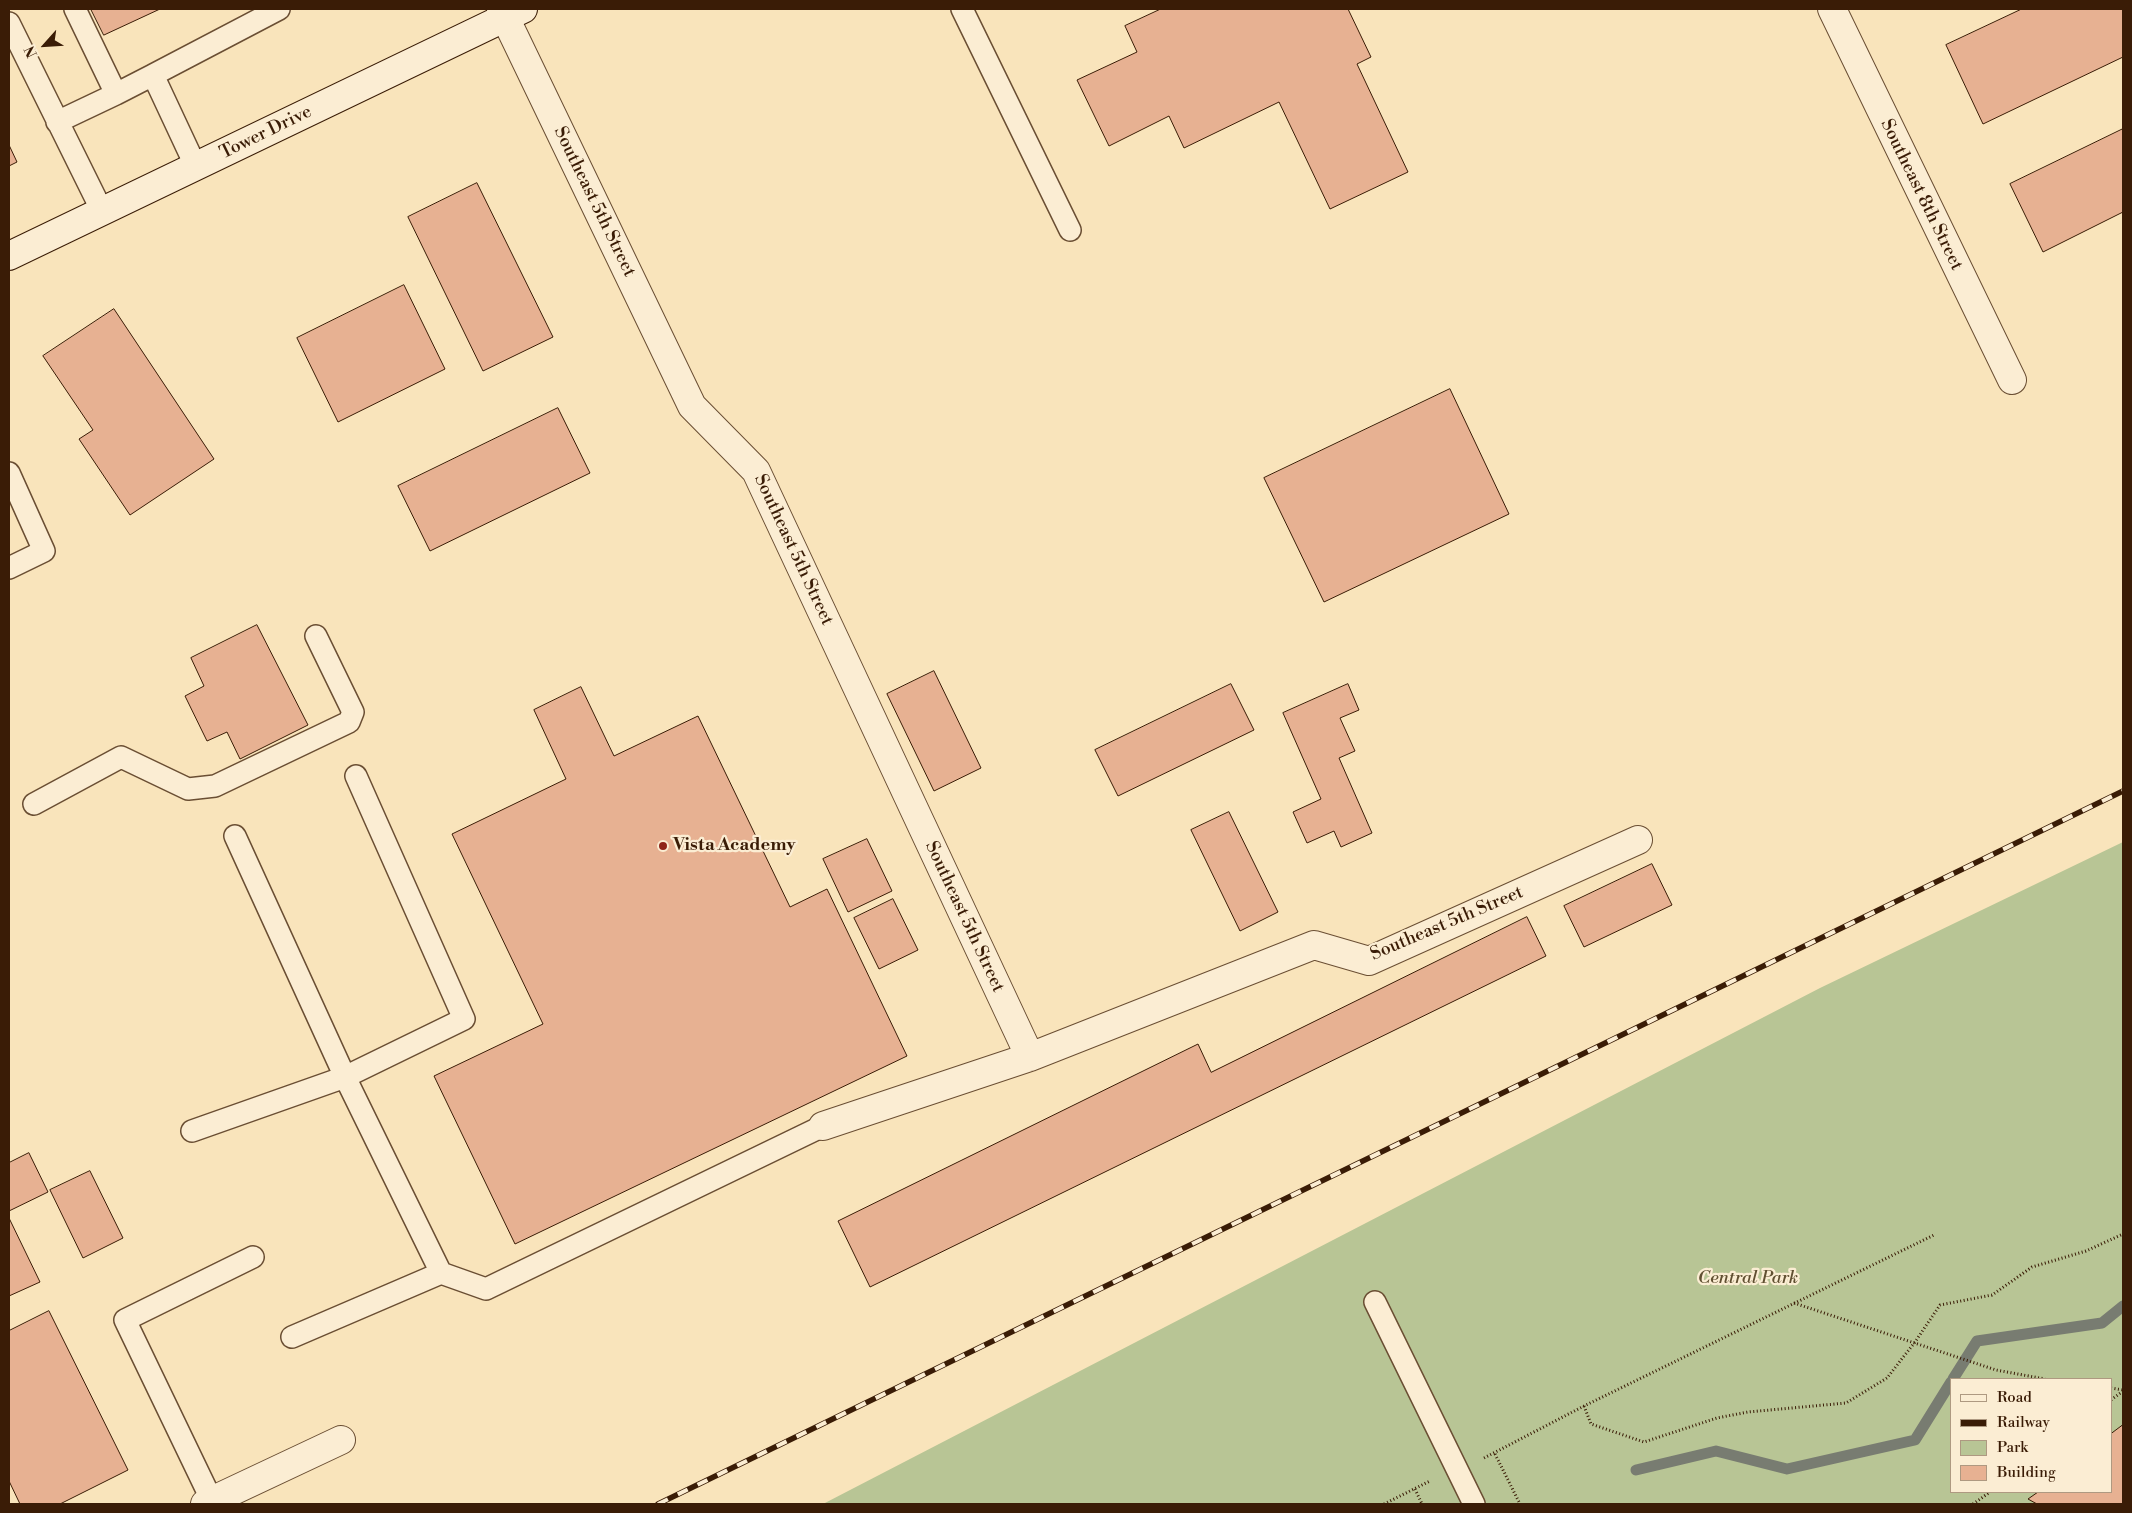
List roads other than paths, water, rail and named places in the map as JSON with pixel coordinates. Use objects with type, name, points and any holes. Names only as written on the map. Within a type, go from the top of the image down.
[{"type":"street","name":"Southeast 8th Street","points":[[1832,9],[2012,380]]},
{"type":"street","name":"Tower Drive","points":[[9,256],[196,167],[510,12]]},
{"type":"street","name":"Southeast 5th Street","points":[[510,12],[692,406],[756,471],[1030,1057]]},
{"type":"street","name":"Southeast 5th Street","points":[[823,1126],[1030,1057],[1314,945],[1370,961],[1638,840]]},
{"type":"street","points":[[209,1503],[341,1440]]},
{"type":"lane","points":[[75,9],[116,94]]},
{"type":"lane","points":[[57,122],[116,94],[280,9]]},
{"type":"lane","points":[[962,9],[1070,230]]},
{"type":"lane","points":[[9,23],[102,212]]},
{"type":"lane","points":[[153,75],[196,167]]},
{"type":"lane","points":[[9,473],[44,551],[9,568]]},
{"type":"lane","points":[[34,804],[121,757],[188,789],[215,786],[349,722],[353,712],[316,636]]},
{"type":"lane","points":[[192,1131],[345,1077],[464,1019],[356,776]]},
{"type":"lane","points":[[236,836],[345,1077],[441,1273]]},
{"type":"lane","points":[[292,1337],[441,1273],[486,1288],[823,1126]]},
{"type":"lane","points":[[209,1503],[125,1320],[253,1257]]},
{"type":"lane","points":[[1375,1302],[1474,1504]]},
{"type":"waterway","points":[[1954,1378],[1977,1341],[2102,1323],[2123,1306]]},
{"type":"waterway","points":[[1636,1470],[1716,1451],[1787,1469],[1915,1440],[1950,1384]]},
{"type":"railway","points":[[658,1504],[2123,791]]},
{"type":"place","name":"Vista Academy","points":[[663,846]]},
{"type":"park label","name":"Central Park","points":[[1748,1279]]}]
